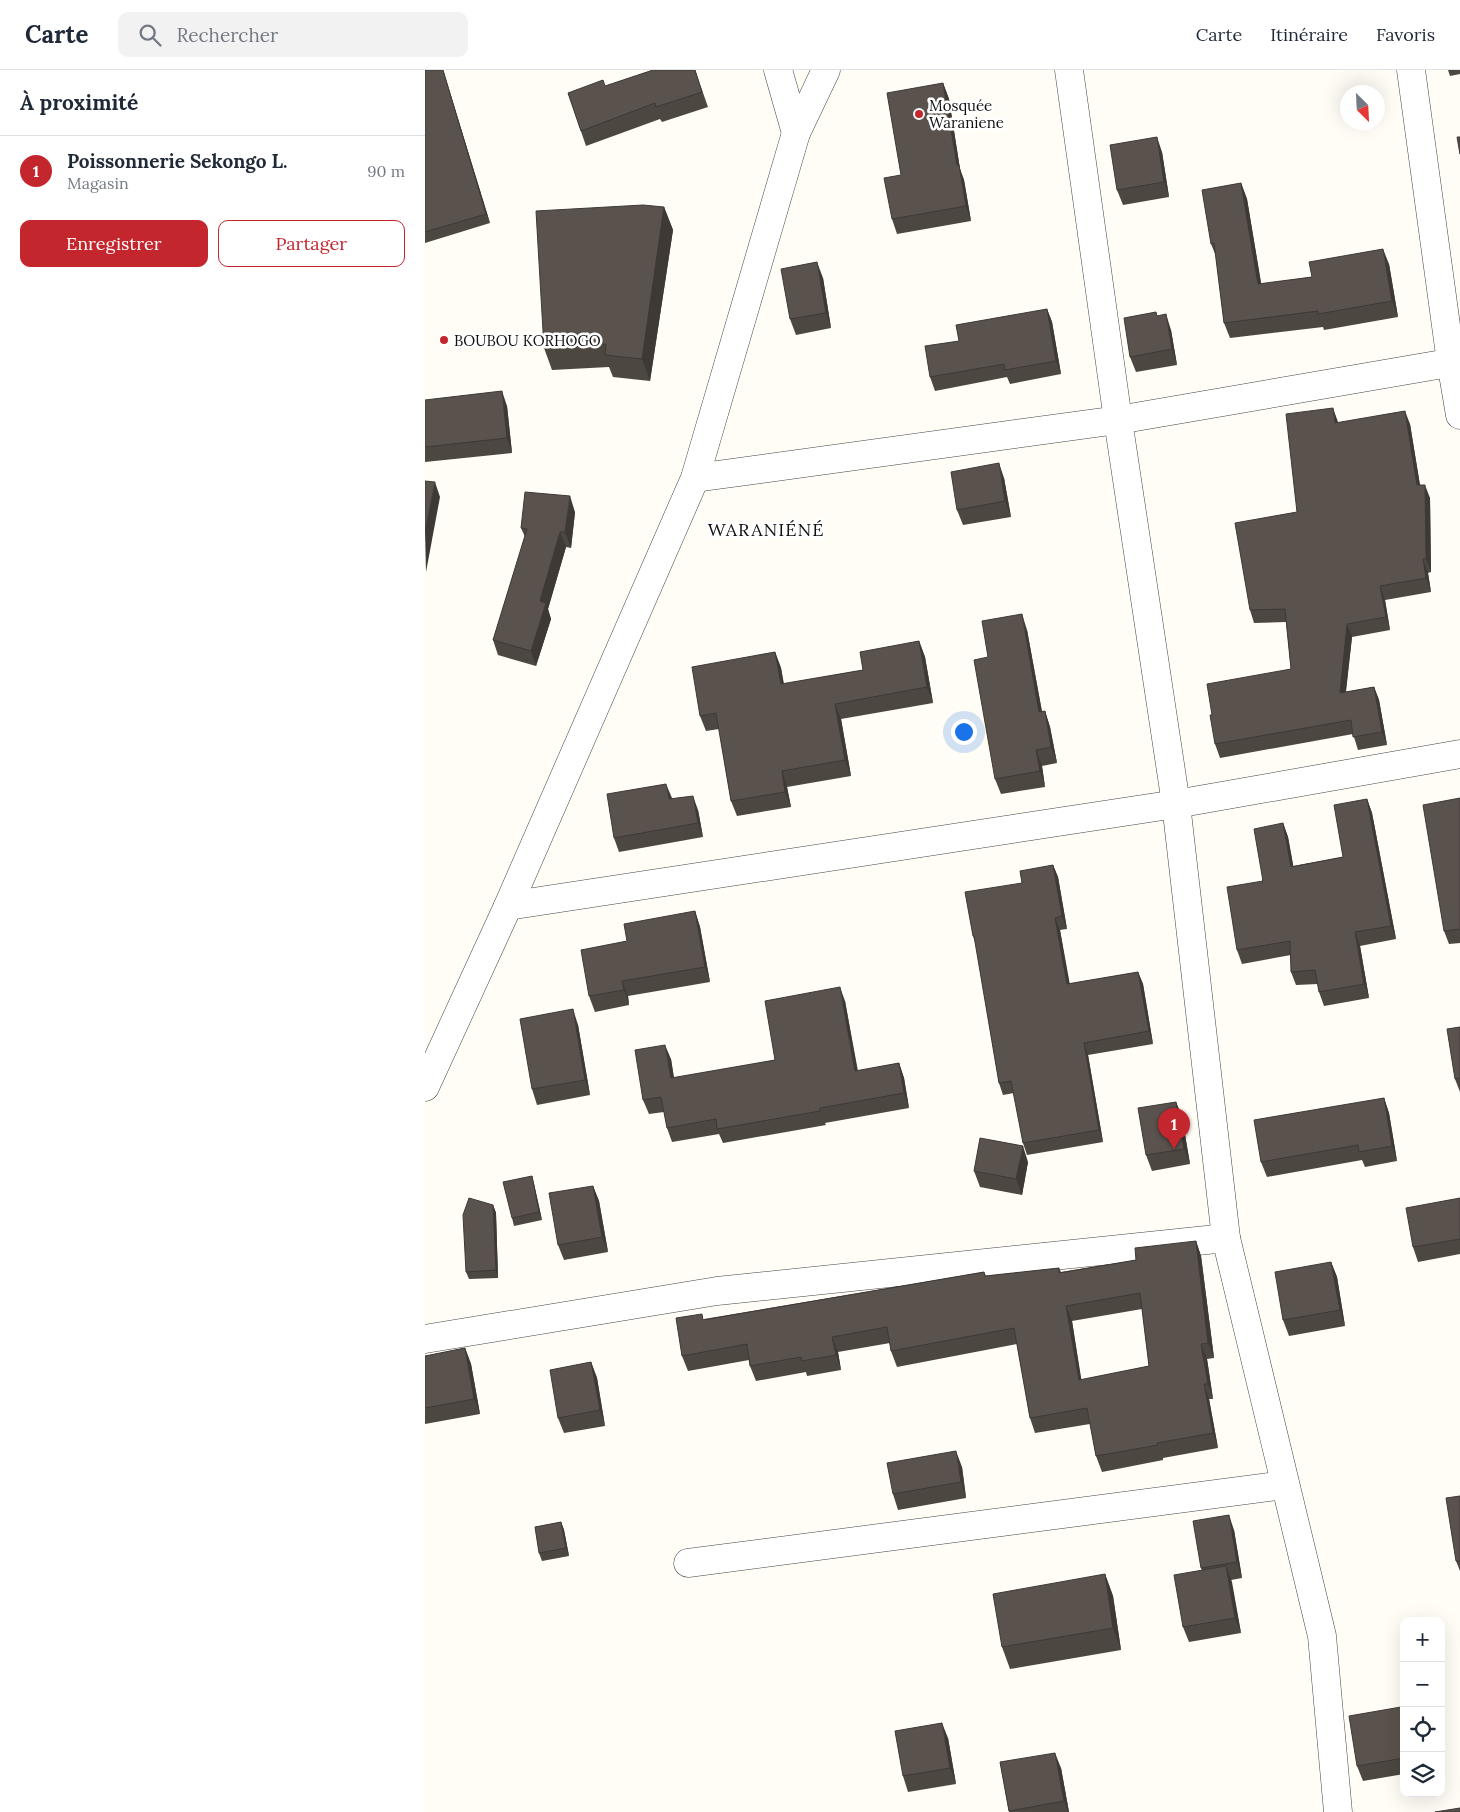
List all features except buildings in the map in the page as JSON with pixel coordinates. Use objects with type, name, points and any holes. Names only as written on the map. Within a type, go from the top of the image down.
[{"type":"street","points":[[778,70],[796,133]]},
{"type":"street","points":[[425,1087],[508,906],[695,478],[796,133],[826,70]]},
{"type":"street","points":[[1069,70],[1118,420],[1176,804],[1226,1238],[1322,1636],[1339,1812]]},
{"type":"street","points":[[1411,70],[1456,362],[1460,415]]},
{"type":"street","points":[[695,478],[1118,420],[1456,362]]},
{"type":"street","points":[[508,906],[1176,804],[1460,754]]},
{"type":"street","points":[[425,1339],[717,1291],[1226,1238]]},
{"type":"street","points":[[688,1563],[1285,1485]]},
{"type":"place","name":"Mosquée Waraniene","points":[[919,114]]},
{"type":"place","name":"BOUBOU KORHOGO","points":[[444,340]]},
{"type":"place","name":"Poissonnerie Sekongo L.","points":[[1174,1149]]},
{"type":"district","name":"WARANIÉNÉ","points":[[766,529]]}]
